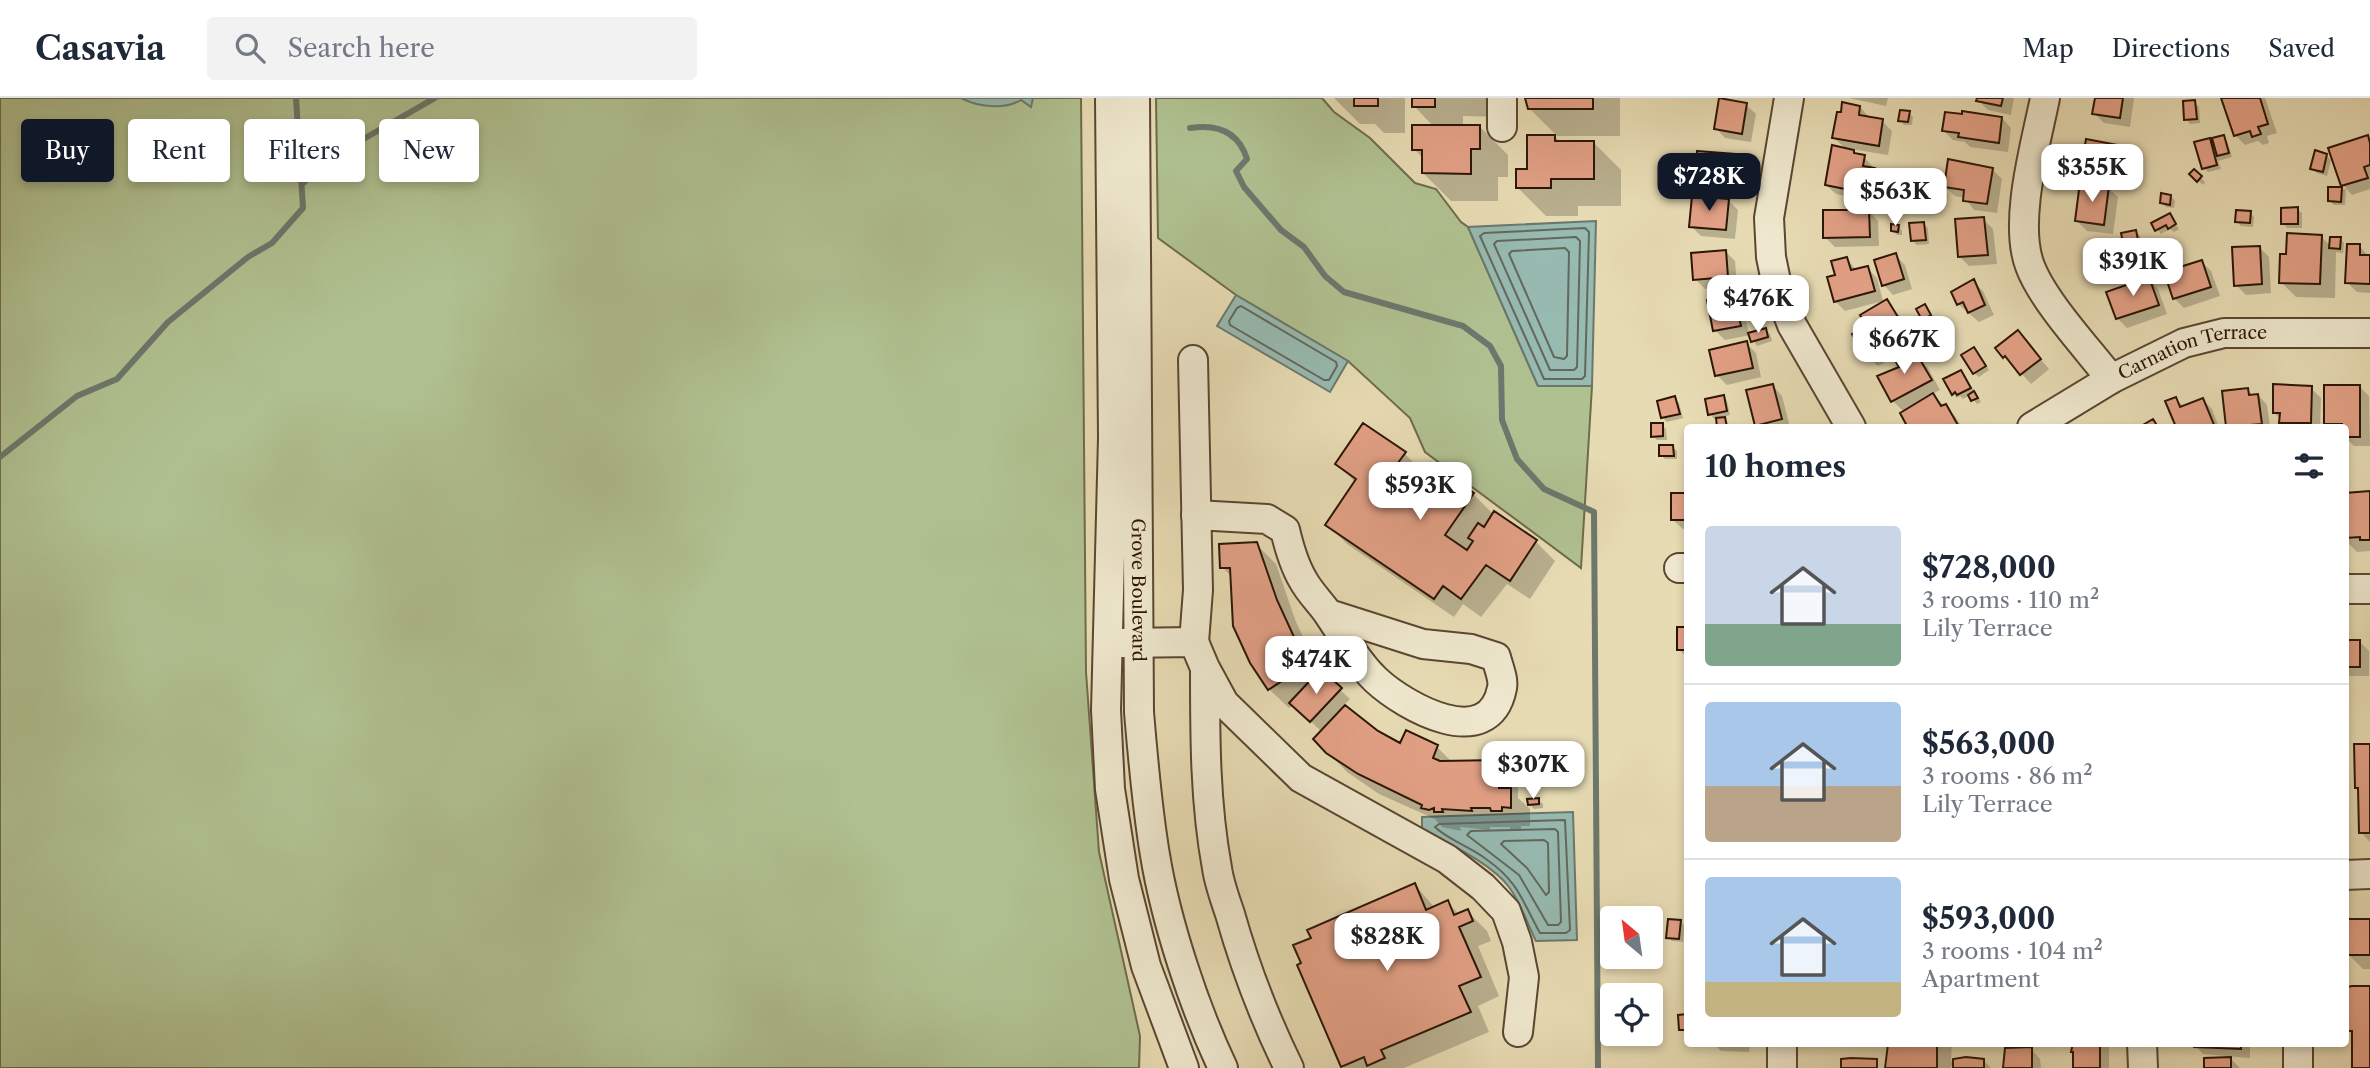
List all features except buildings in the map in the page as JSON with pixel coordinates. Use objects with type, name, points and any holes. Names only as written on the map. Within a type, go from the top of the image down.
[{"type":"street","name":"Grove Boulevard","points":[[1110,98],[1113,438],[1107,748],[1110,789],[1124,879],[1146,967],[1184,1068]]},
{"type":"street","name":"Grove Boulevard","points":[[1135,98],[1140,725],[1145,788],[1155,858],[1172,925],[1194,997],[1223,1068]]},
{"type":"street","points":[[1502,98],[1502,127]]},
{"type":"street","points":[[1789,98],[1769,218],[1771,257],[1777,286],[1793,325],[1849,424]]},
{"type":"street","points":[[2045,98],[2026,190],[2024,232],[2029,266],[2050,302],[2111,379]]},
{"type":"street","name":"Carnation Terrace","points":[[2037,424],[2111,379],[2184,343],[2224,333],[2370,333]]},
{"type":"street","points":[[1193,360],[1198,590],[1194,642],[1205,668],[1224,703],[1301,778],[1447,859],[1483,887],[1506,911],[1517,942],[1524,977],[1518,1032]]},
{"type":"street","points":[[1196,515],[1267,519],[1285,530],[1303,581],[1329,614],[1348,647],[1366,668],[1403,702],[1442,719],[1476,722],[1493,712],[1503,686],[1496,657],[1471,649],[1423,644],[1329,614]]},
{"type":"street","points":[[2349,589],[2370,589]]},
{"type":"street","points":[[1108,643],[1194,642]]},
{"type":"street","points":[[1205,668],[1209,803],[1217,870],[1239,946],[1273,1035],[1289,1068]]},
{"type":"street","points":[[2349,874],[2370,874]]},
{"type":"street","points":[[1782,1047],[1782,1068]]},
{"type":"street","points":[[2143,1047],[2143,1068]]},
{"type":"street","points":[[2298,1047],[2298,1068]]},
{"type":"green space","points":[[0,98],[1081,98],[1086,672],[1099,852],[1140,1036],[1139,1068],[0,1068]]},
{"type":"green space","points":[[1156,98],[1322,98],[1334,112],[1370,138],[1415,183],[1436,189],[1461,222],[1468,227],[1538,386],[1592,386],[1581,568],[1425,452],[1410,418],[1348,361],[1236,295],[1158,238]]},
{"type":"water","points":[[961,98],[1033,98],[1031,107],[1021,100],[1007,105],[991,106],[975,104]]},
{"type":"water","points":[[1596,221],[1592,386],[1538,386],[1468,227]]},
{"type":"water","points":[[1236,295],[1348,361],[1330,392],[1217,326]]},
{"type":"water","points":[[1573,812],[1577,940],[1536,941],[1517,900],[1501,878],[1469,854],[1422,831],[1422,817]]},
{"type":"waterway","points":[[0,457],[77,396],[117,379],[168,322],[248,257],[272,243],[303,208],[296,98]]},
{"type":"waterway","points":[[302,184],[332,157],[435,98]]},
{"type":"waterway","points":[[1190,128],[1217,128],[1238,141],[1247,159],[1236,171],[1244,187],[1281,230],[1304,247],[1325,276],[1344,292],[1463,326],[1490,346],[1501,366],[1502,420],[1517,459],[1544,489],[1594,512],[1598,1068]]}]
